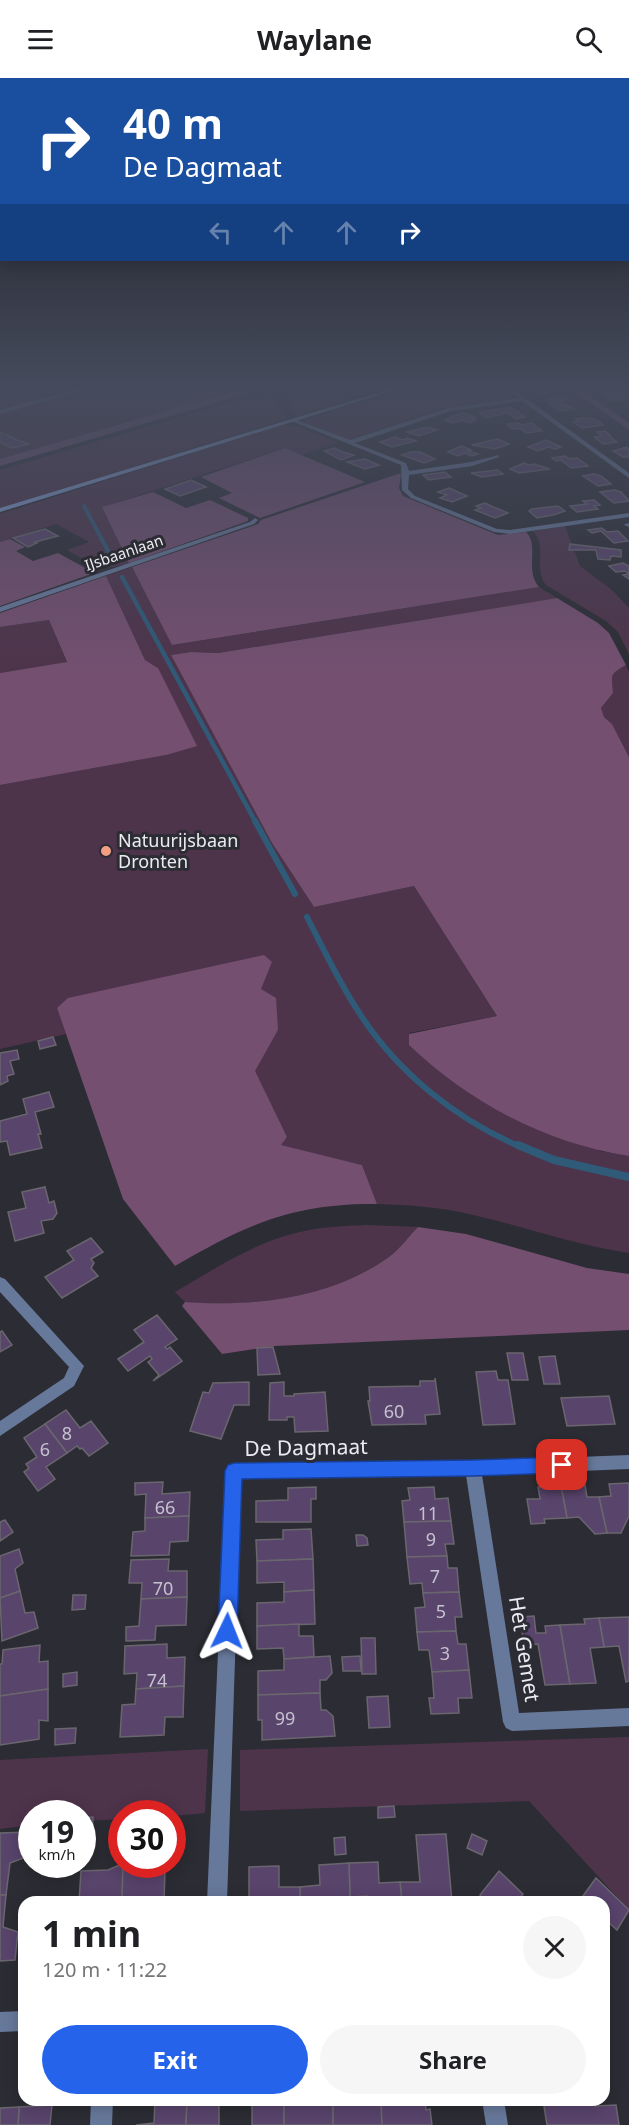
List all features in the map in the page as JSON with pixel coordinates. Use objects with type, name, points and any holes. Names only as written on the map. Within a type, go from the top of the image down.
[{"type":"main road","points":[[0,510],[96,481]]},
{"type":"street","points":[[406,481],[405,490],[413,497],[496,531],[510,532],[629,515]]},
{"type":"street","points":[[616,517],[628,526]]},
{"type":"street","name":"IJsbaanlaan","points":[[0,610],[252,523],[255,520]]},
{"type":"street","points":[[0,1283],[77,1366],[69,1382],[0,1429]]},
{"type":"street","name":"De Dagmaat","points":[[217,1896],[234,1471],[473,1468],[629,1462]]},
{"type":"street","name":"Het Gemet","points":[[473,1468],[512,1722],[629,1717]]},
{"type":"street","points":[[0,2022],[18,2021]]},
{"type":"street","points":[[102,2106],[102,2125]]},
{"type":"street","points":[[495,2106],[497,2125]]},
{"type":"shaded area","points":[[0,481],[89,481],[0,508]]},
{"type":"shaded area","points":[[106,481],[184,481],[103,507],[129,563],[118,566],[96,566],[67,550],[89,542],[56,524],[0,542],[0,514]]},
{"type":"shaded area","points":[[208,481],[365,482],[260,518],[219,498],[232,493]]},
{"type":"shaded area","points":[[379,481],[400,481],[399,488],[403,496],[498,535],[526,532],[532,544],[533,573],[539,587],[172,645],[132,567],[258,524],[261,520]]},
{"type":"shaded area","points":[[153,492],[186,508],[210,500],[248,518],[248,521],[129,563],[102,507]]},
{"type":"shaded area","points":[[565,526],[580,566],[612,590],[629,608],[629,654],[618,632],[606,621],[546,585],[542,579],[540,544],[533,531]]},
{"type":"shaded area","points":[[10,539],[25,547],[16,551],[33,561],[58,553],[91,571],[91,574],[0,606],[0,542]]},
{"type":"shaded area","points":[[132,567],[173,645],[539,587],[557,598],[218,653],[191,652],[171,655],[272,843],[314,907],[414,886],[497,1016],[409,1033],[409,1045],[600,1151],[629,1156],[629,1253],[461,1212],[377,1204],[362,1165],[280,1145],[287,1137],[254,1071],[278,1030],[260,989],[272,962],[57,1008],[66,1034],[0,1049],[0,785],[166,755],[158,668],[145,660],[106,576]]},
{"type":"shaded area","points":[[106,576],[145,660],[158,668],[197,746],[166,755],[0,785],[0,673],[67,662],[49,620],[0,627],[0,613]]},
{"type":"shaded area","points":[[557,598],[598,623],[609,633],[626,665],[612,676],[613,693],[601,708],[604,717],[612,724],[629,757],[629,1156],[568,1141],[511,1117],[457,1085],[409,1045],[409,1034],[497,1016],[414,886],[314,907],[272,843],[171,655],[191,652],[218,653]]},
{"type":"shaded area","points":[[49,620],[67,663],[0,673],[0,627]]},
{"type":"shaded area","points":[[626,665],[629,672],[629,757],[612,724],[604,717],[601,708],[613,693],[612,676]]},
{"type":"shaded area","points":[[264,955],[272,962],[261,989],[276,998],[278,1030],[255,1071],[287,1137],[281,1145],[362,1165],[377,1204],[320,1208],[271,1219],[224,1239],[175,1266],[123,1199],[57,1008],[68,998]]},
{"type":"shaded area","points":[[367,1225],[418,1227],[389,1257],[366,1271],[317,1291],[291,1297],[238,1303],[185,1302],[175,1292],[232,1259],[276,1239],[320,1228]]},
{"type":"shaded area","points":[[418,1227],[466,1234],[587,1268],[629,1274],[629,1330],[275,1346],[222,1354],[182,1306],[185,1302],[264,1301],[317,1291],[366,1271],[389,1257]]},
{"type":"shaded area","points":[[629,1737],[629,1910],[529,1801],[240,1811],[240,1750]]},
{"type":"shaded area","points":[[208,1749],[205,1813],[186,1815],[186,1800],[108,1800],[108,1820],[96,1820],[96,1800],[18,1800],[18,1827],[0,1829],[0,1760]]},
{"type":"building","points":[[189,481],[206,487],[180,496],[165,489]]},
{"type":"building","points":[[590,481],[607,481],[611,484],[598,486]]},
{"type":"building","points":[[449,488],[467,496],[452,502],[440,498],[447,495],[438,492]]},
{"type":"building","points":[[614,490],[621,492],[629,501],[614,503],[600,492]]},
{"type":"building","points":[[594,500],[600,505],[594,506],[598,509],[577,512],[570,506],[587,504],[583,501]]},
{"type":"building","points":[[485,503],[508,513],[495,518],[475,510],[481,508],[476,506]]},
{"type":"building","points":[[558,506],[565,511],[537,518],[529,511],[532,509]]},
{"type":"building","points":[[602,528],[607,532],[618,531],[628,541],[614,543],[601,531],[592,533],[588,530]]},
{"type":"building","points":[[45,529],[58,536],[35,542],[37,543],[28,547],[13,538]]},
{"type":"building","points":[[570,544],[621,550],[621,557],[611,556],[610,560],[598,559],[596,550],[569,550]]},
{"type":"building","points":[[623,563],[629,566],[629,574],[625,571],[616,572],[609,566]]},
{"type":"building","points":[[53,1037],[56,1045],[40,1049],[38,1041]]},
{"type":"building","points":[[17,1050],[19,1059],[10,1061],[14,1074],[7,1076],[8,1081],[0,1085],[0,1053]]},
{"type":"building","points":[[49,1092],[54,1107],[35,1112],[42,1148],[10,1155],[7,1141],[0,1142],[0,1121],[27,1114],[23,1099]]},
{"type":"building","points":[[45,1187],[49,1203],[54,1201],[57,1213],[53,1219],[41,1221],[44,1233],[15,1241],[8,1212],[26,1208],[22,1192]]},
{"type":"building","points":[[91,1238],[103,1252],[91,1259],[94,1263],[91,1268],[98,1276],[62,1298],[45,1277],[74,1260],[67,1251]]},
{"type":"building","points":[[157,1315],[177,1339],[165,1347],[167,1349],[170,1347],[182,1361],[153,1381],[159,1375],[148,1362],[152,1359],[150,1356],[128,1371],[118,1359],[144,1342],[134,1330]]},
{"type":"building","points":[[2,1331],[12,1345],[0,1352],[0,1332]]},
{"type":"building","points":[[273,1347],[280,1374],[258,1375],[257,1348]]},
{"type":"building","points":[[507,1353],[523,1353],[528,1380],[512,1380]]},
{"type":"building","points":[[555,1356],[560,1384],[544,1384],[539,1357]]},
{"type":"building","points":[[496,1371],[498,1380],[508,1380],[515,1424],[483,1425],[476,1372]]},
{"type":"building","points":[[435,1378],[440,1414],[425,1415],[426,1424],[372,1425],[368,1401],[370,1401],[369,1387],[420,1386],[420,1381],[435,1381]]},
{"type":"building","points":[[249,1382],[249,1405],[234,1405],[221,1439],[190,1431],[203,1392],[209,1393],[213,1383]]},
{"type":"building","points":[[284,1382],[284,1396],[325,1392],[328,1431],[295,1432],[294,1417],[287,1417],[287,1420],[269,1420],[270,1383]]},
{"type":"building","points":[[609,1396],[615,1424],[567,1426],[561,1398]]},
{"type":"building","points":[[66,1410],[80,1428],[91,1421],[108,1443],[89,1456],[77,1446],[67,1453],[45,1424]]},
{"type":"building","points":[[45,1424],[67,1453],[46,1467],[55,1479],[38,1491],[24,1472],[29,1468],[26,1464],[37,1457],[24,1438]]},
{"type":"building","points":[[163,1482],[162,1494],[190,1492],[189,1516],[145,1518],[146,1494],[135,1495],[135,1483]]},
{"type":"building","points":[[629,1483],[629,1516],[621,1533],[607,1533],[599,1497],[611,1496],[609,1484]]},
{"type":"building","points":[[585,1485],[587,1497],[599,1497],[607,1533],[595,1534],[579,1517],[567,1518],[561,1486]]},
{"type":"building","points":[[561,1486],[567,1518],[544,1519],[545,1523],[531,1524],[527,1499],[540,1499],[538,1487]]},
{"type":"building","points":[[316,1487],[316,1499],[311,1499],[311,1522],[256,1522],[256,1501],[288,1500],[288,1488]]},
{"type":"building","points":[[434,1487],[435,1499],[448,1498],[451,1521],[404,1522],[402,1501],[410,1500],[408,1488]]},
{"type":"building","points":[[189,1516],[188,1541],[170,1542],[169,1555],[131,1556],[133,1532],[145,1531],[145,1518]]},
{"type":"building","points":[[5,1520],[13,1532],[0,1541],[0,1522]]},
{"type":"building","points":[[451,1521],[454,1544],[445,1544],[447,1556],[407,1557],[404,1522]]},
{"type":"building","points":[[311,1529],[313,1559],[257,1561],[256,1540],[283,1539],[283,1530]]},
{"type":"building","points":[[356,1535],[363,1535],[367,1538],[368,1545],[357,1546]]},
{"type":"building","points":[[19,1549],[23,1563],[15,1569],[20,1591],[0,1598],[0,1556]]},
{"type":"building","points":[[447,1556],[448,1568],[457,1568],[459,1592],[423,1593],[422,1583],[410,1584],[407,1557]]},
{"type":"building","points":[[169,1559],[168,1571],[187,1571],[187,1597],[141,1599],[142,1583],[129,1583],[131,1560]]},
{"type":"building","points":[[313,1559],[314,1590],[284,1592],[284,1582],[257,1583],[257,1561]]},
{"type":"building","points":[[314,1590],[315,1624],[257,1626],[257,1603],[284,1602],[284,1592]]},
{"type":"building","points":[[20,1591],[25,1613],[34,1612],[38,1628],[2,1641],[0,1598]]},
{"type":"building","points":[[459,1592],[462,1617],[455,1617],[456,1631],[417,1632],[415,1608],[425,1607],[423,1593]]},
{"type":"building","points":[[73,1595],[86,1595],[85,1609],[72,1610]]},
{"type":"building","points":[[187,1597],[186,1625],[156,1626],[155,1640],[126,1641],[126,1627],[139,1626],[141,1599]]},
{"type":"building","points":[[534,1616],[536,1633],[546,1633],[545,1626],[560,1625],[570,1684],[545,1685],[538,1644],[524,1645],[520,1617]]},
{"type":"building","points":[[629,1617],[629,1681],[626,1682],[619,1646],[604,1647],[599,1618]]},
{"type":"building","points":[[599,1618],[604,1647],[590,1648],[596,1683],[570,1684],[560,1625],[585,1624],[584,1619]]},
{"type":"building","points":[[299,1624],[299,1636],[313,1636],[314,1657],[284,1659],[283,1648],[257,1649],[257,1626]]},
{"type":"building","points":[[456,1631],[458,1644],[466,1644],[469,1670],[432,1672],[429,1650],[419,1650],[417,1632]]},
{"type":"building","points":[[361,1638],[375,1638],[376,1674],[362,1674]]},
{"type":"building","points":[[167,1644],[167,1658],[185,1657],[184,1686],[136,1689],[137,1673],[124,1674],[125,1646]]},
{"type":"building","points":[[40,1645],[39,1662],[48,1661],[48,1689],[0,1696],[0,1664],[2,1664],[3,1650]]},
{"type":"building","points":[[330,1656],[332,1673],[326,1680],[320,1680],[320,1693],[258,1695],[258,1671],[284,1670],[284,1659]]},
{"type":"building","points":[[360,1656],[361,1671],[343,1671],[342,1657]]},
{"type":"building","points":[[469,1670],[472,1698],[458,1698],[459,1713],[431,1714],[429,1698],[434,1698],[432,1672]]},
{"type":"building","points":[[77,1672],[77,1685],[63,1687],[63,1674]]},
{"type":"building","points":[[184,1686],[183,1717],[165,1717],[164,1735],[120,1737],[122,1705],[135,1704],[136,1689]]},
{"type":"building","points":[[48,1689],[48,1721],[39,1720],[39,1739],[0,1745],[0,1696]]},
{"type":"building","points":[[320,1693],[321,1710],[326,1710],[333,1716],[335,1736],[262,1740],[262,1720],[258,1720],[258,1695]]},
{"type":"building","points":[[388,1696],[390,1727],[369,1728],[367,1697]]},
{"type":"building","points":[[76,1728],[75,1743],[55,1745],[55,1729]]},
{"type":"building","points":[[394,1806],[395,1817],[378,1818],[378,1807]]},
{"type":"building","points":[[18,1832],[18,1860],[10,1863],[6,1895],[0,1895],[0,1833]]},
{"type":"building","points":[[446,1834],[451,1896],[401,1896],[400,1882],[420,1882],[416,1835]]},
{"type":"building","points":[[472,1834],[487,1841],[482,1855],[467,1848]]},
{"type":"building","points":[[345,1837],[346,1854],[335,1855],[334,1838]]},
{"type":"building","points":[[378,1862],[379,1883],[400,1882],[401,1896],[350,1896],[349,1863]]},
{"type":"building","points":[[349,1863],[350,1896],[300,1896],[300,1887],[320,1885],[319,1865]]},
{"type":"building","points":[[279,1866],[279,1887],[300,1887],[300,1896],[249,1896],[249,1867]]},
{"type":"building","points":[[96,1870],[108,1870],[108,1878],[123,1878],[122,1896],[79,1896],[81,1878],[96,1878]]},
{"type":"building","points":[[499,1871],[523,1894],[522,1896],[480,1895]]},
{"type":"building","points":[[123,1878],[165,1878],[164,1896],[122,1896]]},
{"type":"building","points":[[596,1878],[629,1910],[617,1930],[610,1924],[610,1896],[583,1896]]},
{"type":"building","points":[[0,1895],[6,1895],[3,1927],[18,1932],[15,1960],[0,1961]]},
{"type":"building","points":[[616,2105],[619,2125],[547,2125],[544,2106]]},
{"type":"building","points":[[52,2106],[50,2125],[18,2125],[19,2107]]},
{"type":"building","points":[[155,2106],[187,2106],[186,2125],[136,2125],[154,2123]]},
{"type":"building","points":[[187,2106],[219,2106],[219,2125],[186,2125]]},
{"type":"building","points":[[252,2106],[284,2106],[284,2125],[252,2125]]},
{"type":"building","points":[[284,2106],[333,2106],[333,2125],[284,2125]]},
{"type":"building","points":[[333,2106],[381,2106],[382,2125],[333,2125]]},
{"type":"building","points":[[381,2106],[426,2106],[426,2110],[430,2109],[432,2125],[382,2125]]},
{"type":"building","points":[[19,2107],[18,2125],[0,2125],[0,2108]]},
{"type":"waterway","points":[[84,506],[114,562]]},
{"type":"waterway","points":[[122,577],[256,823]]},
{"type":"waterway","points":[[255,821],[295,894]]},
{"type":"waterway","points":[[307,917],[352,1002],[392,1056],[452,1109],[497,1136],[521,1147]]},
{"type":"waterway","points":[[518,1145],[554,1160],[629,1177]]},
{"type":"place","name":"Natuurijsbaan Dronten","points":[[106,851]]},
{"type":"route","points":[[227,1631],[234,1471],[562,1465]]}]
